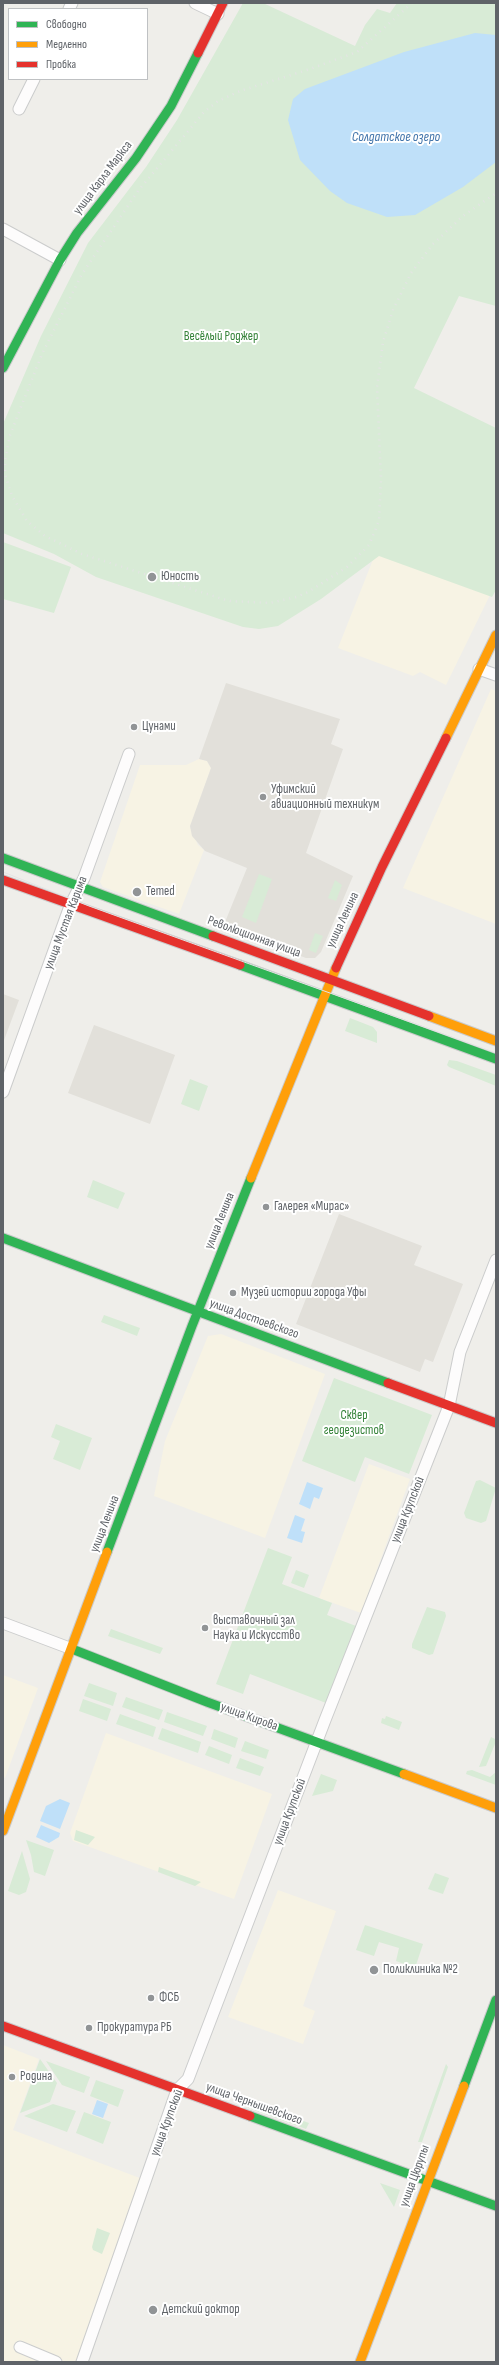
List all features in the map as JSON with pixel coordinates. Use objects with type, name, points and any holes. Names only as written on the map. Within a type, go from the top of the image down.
[{"type":"main road","name":"улица Карла Маркса","points":[[3,368],[60,260],[77,232],[136,158],[171,106],[218,14],[222,3]]},
{"type":"main road","name":"улица Ленина","points":[[3,1831],[198,1312],[324,995],[382,867],[496,635]]},
{"type":"main road","name":"Революционная улица","points":[[3,858],[496,1041]]},
{"type":"main road","points":[[3,880],[70,906],[324,995],[496,1059]]},
{"type":"main road","name":"улица Достоевского","points":[[3,1238],[496,1423]]},
{"type":"main road","name":"улица Кирова","points":[[72,1649],[496,1808]]},
{"type":"main road","name":"улица Цюрупы","points":[[360,2362],[496,2000]]},
{"type":"main road","name":"улица Чернышевского","points":[[3,2026],[496,2206]]},
{"type":"street","points":[[195,3],[218,14]]},
{"type":"street","points":[[19,109],[34,80]]},
{"type":"street","points":[[3,229],[60,260]]},
{"type":"street","points":[[479,670],[496,675]]},
{"type":"street","name":"улица Мустая Карима","points":[[3,1092],[70,906],[80,886],[129,754]]},
{"type":"street","name":"улица Крупской","points":[[82,2362],[177,2090],[188,2079],[317,1742],[449,1406],[460,1352],[496,1260]]},
{"type":"street","name":"улица Кирова","points":[[3,1623],[72,1649]]},
{"type":"street","points":[[20,2347],[56,2362]]},
{"type":"shaded area","points":[[376,552],[490,595],[446,685],[420,672],[413,676],[338,648]]},
{"type":"shaded area","name":"Уфимский авиационный техникум","points":[[226,683],[340,719],[331,744],[343,749],[306,853],[353,876],[321,952],[315,958],[306,958],[223,927],[247,868],[205,851],[192,836],[190,826],[211,768],[207,761],[199,759]]},
{"type":"shaded area","points":[[491,689],[496,691],[496,924],[403,888]]},
{"type":"shaded area","points":[[199,759],[207,761],[211,768],[190,827],[198,845],[204,850],[179,914],[103,887],[100,882],[140,765],[186,765]]},
{"type":"shaded area","points":[[3,994],[19,1000],[3,1043]]},
{"type":"shaded area","points":[[94,1025],[175,1055],[150,1124],[68,1093]]},
{"type":"shaded area","points":[[339,1214],[422,1246],[414,1265],[463,1284],[433,1362],[425,1359],[420,1372],[296,1324]]},
{"type":"shaded area","points":[[221,1334],[325,1374],[265,1538],[154,1496],[165,1441],[208,1336]]},
{"type":"shaded area","points":[[369,1464],[410,1479],[361,1613],[319,1598]]},
{"type":"shaded area","points":[[3,1675],[38,1688],[5,1778],[3,1777]]},
{"type":"shaded area","points":[[106,1733],[272,1794],[234,1899],[73,1841],[70,1833]]},
{"type":"shaded area","points":[[278,1890],[336,1911],[303,2006],[315,2011],[303,2044],[228,2017]]},
{"type":"shaded area","points":[[3,2045],[39,2059],[13,2130],[145,2180],[76,2362],[3,2362]]},
{"type":"green space","name":"Весёлый Роджер","points":[[243,3],[263,3],[355,46],[365,25],[377,9],[390,13],[397,3],[496,3],[496,306],[459,296],[414,388],[496,428],[496,590],[492,597],[379,556],[321,599],[278,626],[259,629],[243,627],[96,577],[54,554],[3,533],[3,424],[41,336],[88,243],[146,167],[177,120]]},
{"type":"green space","points":[[3,542],[71,567],[54,613],[3,599]]},
{"type":"green space","points":[[259,874],[272,879],[256,923],[242,917]]},
{"type":"green space","points":[[335,880],[342,885],[336,901],[328,898]]},
{"type":"green space","points":[[315,933],[323,936],[316,953],[309,950]]},
{"type":"green space","points":[[350,1018],[373,1027],[377,1032],[377,1043],[345,1031]]},
{"type":"green space","points":[[449,1060],[457,1061],[496,1075],[496,1086],[449,1067],[447,1065]]},
{"type":"green space","points":[[190,1079],[208,1086],[199,1111],[181,1104]]},
{"type":"green space","points":[[93,1180],[125,1193],[118,1209],[87,1197]]},
{"type":"green space","points":[[104,1315],[140,1328],[137,1336],[101,1322]]},
{"type":"green space","name":"Сквер геодезистов","points":[[334,1378],[432,1415],[409,1474],[365,1457],[355,1482],[302,1461]]},
{"type":"green space","points":[[56,1424],[92,1438],[80,1470],[53,1459],[60,1441],[51,1437]]},
{"type":"green space","points":[[480,1480],[496,1488],[486,1521],[481,1523],[466,1518],[464,1513],[476,1481]]},
{"type":"green space","points":[[268,1548],[292,1557],[282,1584],[332,1603],[327,1615],[356,1626],[326,1703],[250,1674],[243,1694],[216,1684]]},
{"type":"green space","points":[[296,1570],[309,1575],[304,1588],[291,1583]]},
{"type":"green space","points":[[427,1607],[445,1612],[446,1616],[433,1654],[429,1655],[412,1648],[412,1644]]},
{"type":"green space","points":[[111,1629],[163,1648],[160,1654],[108,1636]]},
{"type":"green space","points":[[89,1683],[117,1693],[113,1706],[84,1696]]},
{"type":"green space","points":[[126,1697],[163,1710],[159,1720],[122,1707]]},
{"type":"green space","points":[[83,1699],[111,1709],[107,1721],[79,1711]]},
{"type":"green space","points":[[167,1712],[207,1726],[203,1736],[164,1722]]},
{"type":"green space","points":[[120,1714],[156,1727],[153,1737],[116,1724]]},
{"type":"green space","points":[[386,1716],[402,1722],[399,1730],[381,1723],[382,1718],[385,1719]]},
{"type":"green space","points":[[162,1728],[201,1742],[198,1753],[158,1739]]},
{"type":"green space","points":[[214,1729],[238,1738],[235,1748],[211,1739]]},
{"type":"green space","points":[[491,1737],[495,1739],[495,1744],[486,1766],[479,1767]]},
{"type":"green space","points":[[245,1741],[269,1750],[266,1759],[241,1751]]},
{"type":"green space","points":[[209,1746],[232,1755],[229,1764],[205,1755]]},
{"type":"green space","points":[[240,1758],[264,1767],[260,1776],[236,1768]]},
{"type":"green space","points":[[472,1770],[490,1777],[496,1772],[496,1785],[466,1774],[467,1771]]},
{"type":"green space","points":[[321,1774],[337,1780],[333,1791],[312,1796]]},
{"type":"green space","points":[[76,1830],[95,1837],[88,1845],[74,1840]]},
{"type":"green space","points":[[26,1840],[54,1850],[45,1876],[34,1872],[31,1855]]},
{"type":"green space","points":[[22,1851],[30,1879],[26,1892],[19,1895],[8,1891]]},
{"type":"green space","points":[[159,1867],[201,1882],[195,1886],[158,1872]]},
{"type":"green space","points":[[435,1873],[449,1878],[443,1894],[428,1889]]},
{"type":"green space","points":[[365,1925],[423,1944],[415,1968],[396,1961],[399,1948],[379,1942],[374,1956],[356,1950]]},
{"type":"green space","points":[[40,2059],[57,2083],[50,2102],[20,2113]]},
{"type":"green space","points":[[46,2061],[90,2077],[84,2093],[62,2085]]},
{"type":"green space","points":[[446,2064],[448,2067],[422,2142],[418,2142]]},
{"type":"green space","points":[[96,2080],[124,2090],[118,2107],[90,2096]]},
{"type":"green space","points":[[248,2101],[309,2123],[306,2129],[246,2107]]},
{"type":"green space","points":[[53,2104],[76,2111],[67,2132],[24,2116]]},
{"type":"green space","points":[[84,2112],[111,2122],[103,2144],[76,2133]]},
{"type":"green space","points":[[380,2183],[400,2190],[394,2207]]},
{"type":"green space","points":[[97,2228],[110,2233],[102,2254],[93,2250],[92,2247]]},
{"type":"water","name":"Солдатское озеро","points":[[475,33],[496,35],[496,162],[463,187],[415,215],[387,217],[347,203],[330,191],[300,160],[288,120],[293,99],[305,89],[404,52]]},
{"type":"water","points":[[307,1482],[323,1488],[319,1499],[314,1497],[310,1509],[299,1504]]},
{"type":"water","points":[[295,1515],[305,1519],[301,1531],[305,1532],[302,1543],[287,1538]]},
{"type":"water","points":[[60,1799],[70,1803],[60,1829],[40,1821],[46,1806]]},
{"type":"water","points":[[41,1825],[60,1833],[59,1837],[49,1843],[36,1837]]},
{"type":"water","points":[[97,2100],[108,2104],[103,2118],[92,2114]]},
{"type":"tram line","points":[[3,872],[89,906],[496,1053]]},
{"type":"railway","points":[[412,3],[357,52],[304,71],[240,91],[218,101],[204,112],[138,191],[82,274],[42,354],[10,435],[5,461],[5,474],[12,496],[27,521],[45,536],[82,554],[229,601],[270,603],[296,597],[308,592],[347,567],[369,545],[379,521],[381,479],[377,387],[383,342],[393,310],[411,273],[433,244],[463,216],[496,193]]},
{"type":"traffic: fast","points":[[3,368],[60,260],[77,233],[136,158],[171,106],[198,53]]},
{"type":"traffic: fast","points":[[3,858],[213,936]]},
{"type":"traffic: fast","points":[[240,965],[496,1059]]},
{"type":"traffic: fast","points":[[107,1552],[192,1326],[251,1178]]},
{"type":"traffic: fast","points":[[3,1238],[388,1383]]},
{"type":"traffic: fast","points":[[72,1649],[207,1702],[404,1774]]},
{"type":"traffic: fast","points":[[464,2086],[496,2000]]},
{"type":"traffic: fast","points":[[250,2116],[496,2206]]},
{"type":"traffic: slow","points":[[446,738],[496,635]]},
{"type":"traffic: slow","points":[[251,1178],[336,968]]},
{"type":"traffic: slow","points":[[429,1016],[496,1041]]},
{"type":"traffic: slow","points":[[3,1831],[107,1552]]},
{"type":"traffic: slow","points":[[404,1774],[496,1808]]},
{"type":"traffic: slow","points":[[360,2362],[464,2086]]},
{"type":"traffic: jam","points":[[198,53],[223,3]]},
{"type":"traffic: jam","points":[[336,968],[382,867],[446,738]]},
{"type":"traffic: jam","points":[[3,880],[240,965]]},
{"type":"traffic: jam","points":[[213,936],[429,1016]]},
{"type":"traffic: jam","points":[[388,1383],[496,1423]]},
{"type":"traffic: jam","points":[[3,2026],[250,2116]]},
{"type":"place","name":"Юность","points":[[152,577]]},
{"type":"place","name":"Цунами","points":[[134,727]]},
{"type":"place","name":"Уфимский авиационный техникум","points":[[263,797]]},
{"type":"place","name":"Temed","points":[[137,892]]},
{"type":"place","name":"Галерея «Мирас»","points":[[266,1207]]},
{"type":"place","name":"Музей истории города Уфы","points":[[233,1293]]},
{"type":"place","name":"выставочный зал Наука и Искусство","points":[[205,1628]]},
{"type":"place","name":"Поликлиника №2","points":[[374,1970]]},
{"type":"place","name":"ФСБ","points":[[151,1998]]},
{"type":"place","name":"Прокуратура РБ","points":[[89,2028]]},
{"type":"place","name":"Родина","points":[[12,2077]]},
{"type":"place","name":"Детский доктор","points":[[153,2310]]}]
